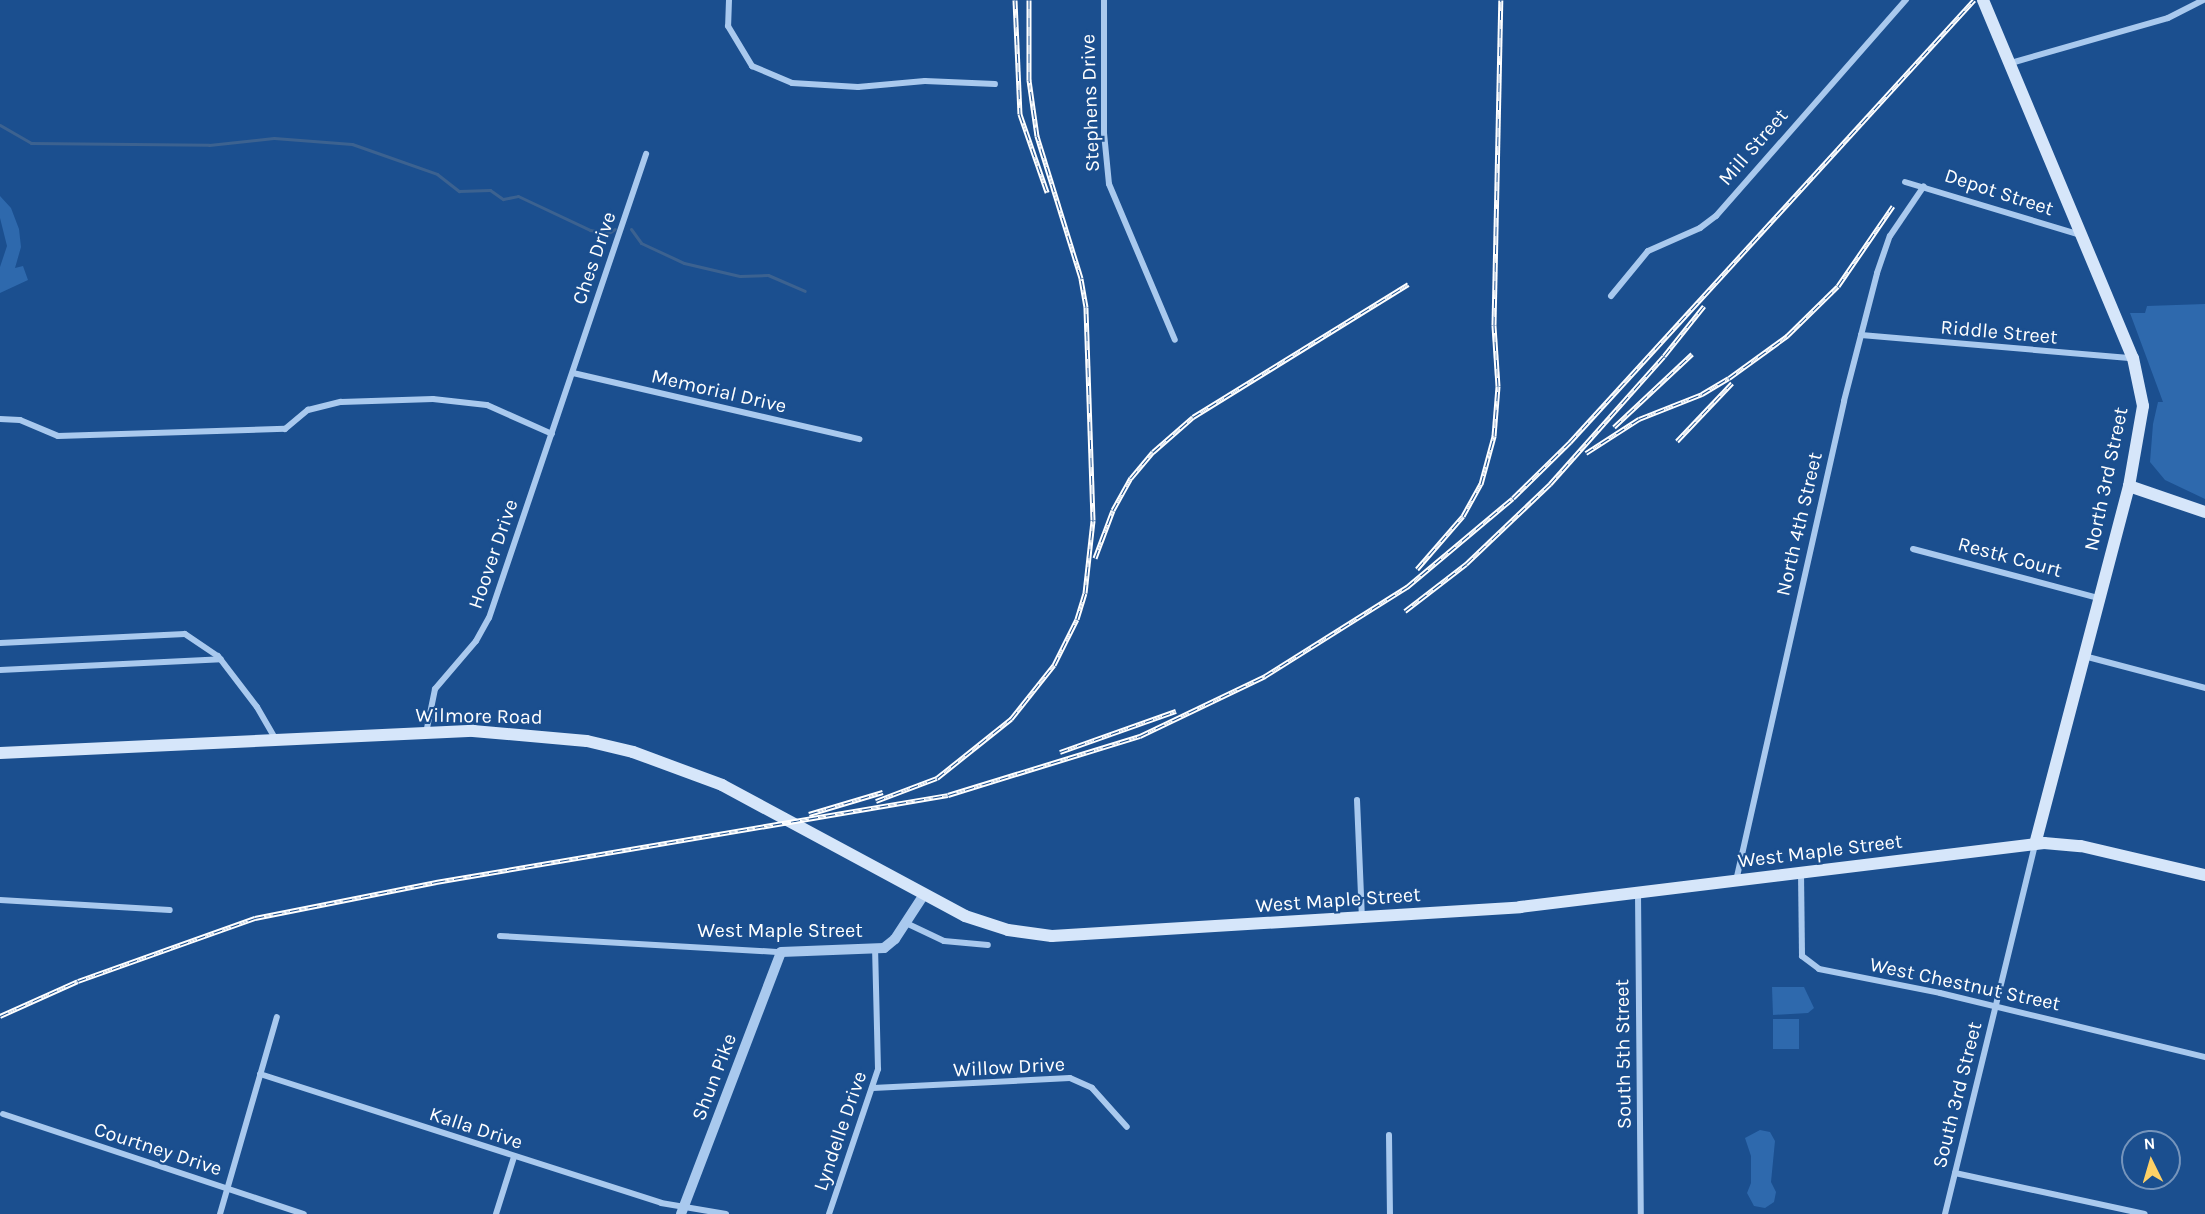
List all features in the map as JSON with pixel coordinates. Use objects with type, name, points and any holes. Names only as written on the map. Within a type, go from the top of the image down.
[{"type":"main road","name":"North 3rd Street","points":[[1984,4],[2012,63],[2133,358],[2143,406],[2128,486],[2035,844]]},
{"type":"main road","points":[[2128,486],[2205,512]]},
{"type":"main road","name":"Wilmore Road","points":[[0,753],[503,731],[587,741],[683,768],[761,805],[922,896]]},
{"type":"main road","name":"West Maple Street","points":[[922,896],[986,924],[1052,936],[1362,919],[1520,907],[2035,844],[2073,844],[2205,875]]},
{"type":"street","points":[[729,0],[728,26],[752,66],[792,83],[858,87],[925,81],[994,84]]},
{"type":"street","name":"Stephens Drive","points":[[1104,0],[1105,160],[1113,196],[1175,340]]},
{"type":"street","name":"Mill Street","points":[[1611,296],[1648,252],[1700,228],[1716,216],[1906,0]]},
{"type":"street","points":[[2012,63],[2168,18],[2203,0]]},
{"type":"street","name":"Ches Drive","points":[[573,373],[646,154]]},
{"type":"street","name":"Depot Street","points":[[1905,182],[2083,236]]},
{"type":"street","name":"North 4th Street","points":[[1736,881],[1861,335],[1890,236],[1924,186]]},
{"type":"street","name":"Riddle Street","points":[[1861,335],[2133,358]]},
{"type":"street","name":"Hoover Drive","points":[[426,733],[435,689],[477,641],[489,618],[573,373]]},
{"type":"street","name":"Memorial Drive","points":[[573,373],[859,439]]},
{"type":"street","points":[[0,419],[20,420],[58,436],[285,429],[308,410],[342,402],[433,399],[487,405],[552,434]]},
{"type":"street","name":"Restk Court","points":[[1913,549],[2098,598]]},
{"type":"street","points":[[0,643],[184,633],[221,660],[257,707],[277,741]]},
{"type":"street","points":[[2083,656],[2205,688]]},
{"type":"street","points":[[0,670],[221,660]]},
{"type":"street","points":[[1357,800],[1362,919]]},
{"type":"street","name":"South 3rd Street","points":[[1944,1214],[2035,844]]},
{"type":"street","name":"West Chestnut Street","points":[[1801,873],[1800,941],[1808,963],[1826,971],[1996,1007],[2205,1057]]},
{"type":"street","name":"South 5th Street","points":[[1638,893],[1641,1214]]},
{"type":"street","name":"West Maple Street","points":[[500,936],[780,952],[875,950],[890,944],[922,896]]},
{"type":"street","points":[[0,900],[170,910]]},
{"type":"street","points":[[906,923],[944,941],[988,945]]},
{"type":"street","name":"Lyndelle Drive","points":[[829,1214],[873,1088],[880,1047],[875,950]]},
{"type":"street","name":"Shun Pike","points":[[682,1210],[780,952]]},
{"type":"street","points":[[220,1214],[277,1017]]},
{"type":"street","name":"Kalla Drive","points":[[260,1074],[682,1210],[726,1214]]},
{"type":"street","name":"Willow Drive","points":[[873,1088],[1070,1078],[1092,1088],[1127,1127]]},
{"type":"street","name":"Courtney Drive","points":[[3,1114],[304,1214]]},
{"type":"street","points":[[1389,1135],[1390,1214]]},
{"type":"street","points":[[496,1214],[514,1157]]},
{"type":"street","points":[[1955,1173],[2145,1214]]},
{"type":"shaded area","points":[[0,196],[11,208],[19,229],[21,247],[15,268],[23,266],[28,280],[0,293],[0,267],[7,246],[0,218]]},
{"type":"shaded area","points":[[2205,304],[2205,499],[2165,480],[2150,462],[2153,424],[2158,402],[2163,402],[2130,313],[2145,313],[2147,306]]},
{"type":"shaded area","points":[[1772,987],[1804,987],[1814,1008],[1808,1013],[1773,1015]]},
{"type":"shaded area","points":[[1773,1019],[1799,1019],[1799,1049],[1773,1049]]},
{"type":"shaded area","points":[[1760,1130],[1770,1132],[1775,1141],[1771,1182],[1776,1192],[1774,1202],[1765,1208],[1754,1206],[1747,1193],[1751,1183],[1751,1156],[1745,1138]]},
{"type":"waterway","points":[[0,125],[31,143],[209,145],[274,138],[352,144],[437,174],[459,191],[490,190],[503,199],[518,196],[590,230],[609,233],[615,229]]},
{"type":"waterway","points":[[631,229],[641,243],[684,263],[740,276],[768,275],[805,291]]},
{"type":"railway","points":[[1015,0],[1020,114],[1047,192]]},
{"type":"railway","points":[[876,801],[937,778],[1011,719],[1054,665],[1077,619],[1085,593],[1093,520],[1086,307],[1081,278],[1037,136],[1029,80],[1029,0]]},
{"type":"railway","points":[[1417,569],[1463,516],[1481,484],[1494,436],[1498,386],[1494,325],[1501,0]]},
{"type":"railway","points":[[0,1016],[78,981],[255,918],[436,882],[948,795],[1140,736],[1265,676],[1407,587],[1513,498],[1570,442],[1974,0]]},
{"type":"railway","points":[[1586,453],[1639,419],[1702,394],[1729,378],[1787,336],[1838,286],[1893,206]]},
{"type":"railway","points":[[1095,558],[1113,510],[1131,478],[1153,452],[1193,417],[1408,284]]},
{"type":"railway","points":[[1405,611],[1466,564],[1550,484],[1664,356],[1704,306]]},
{"type":"railway","points":[[1614,427],[1692,354]]},
{"type":"railway","points":[[1677,441],[1732,383]]},
{"type":"railway","points":[[1060,752],[1176,711]]},
{"type":"railway","points":[[809,814],[883,792]]}]
